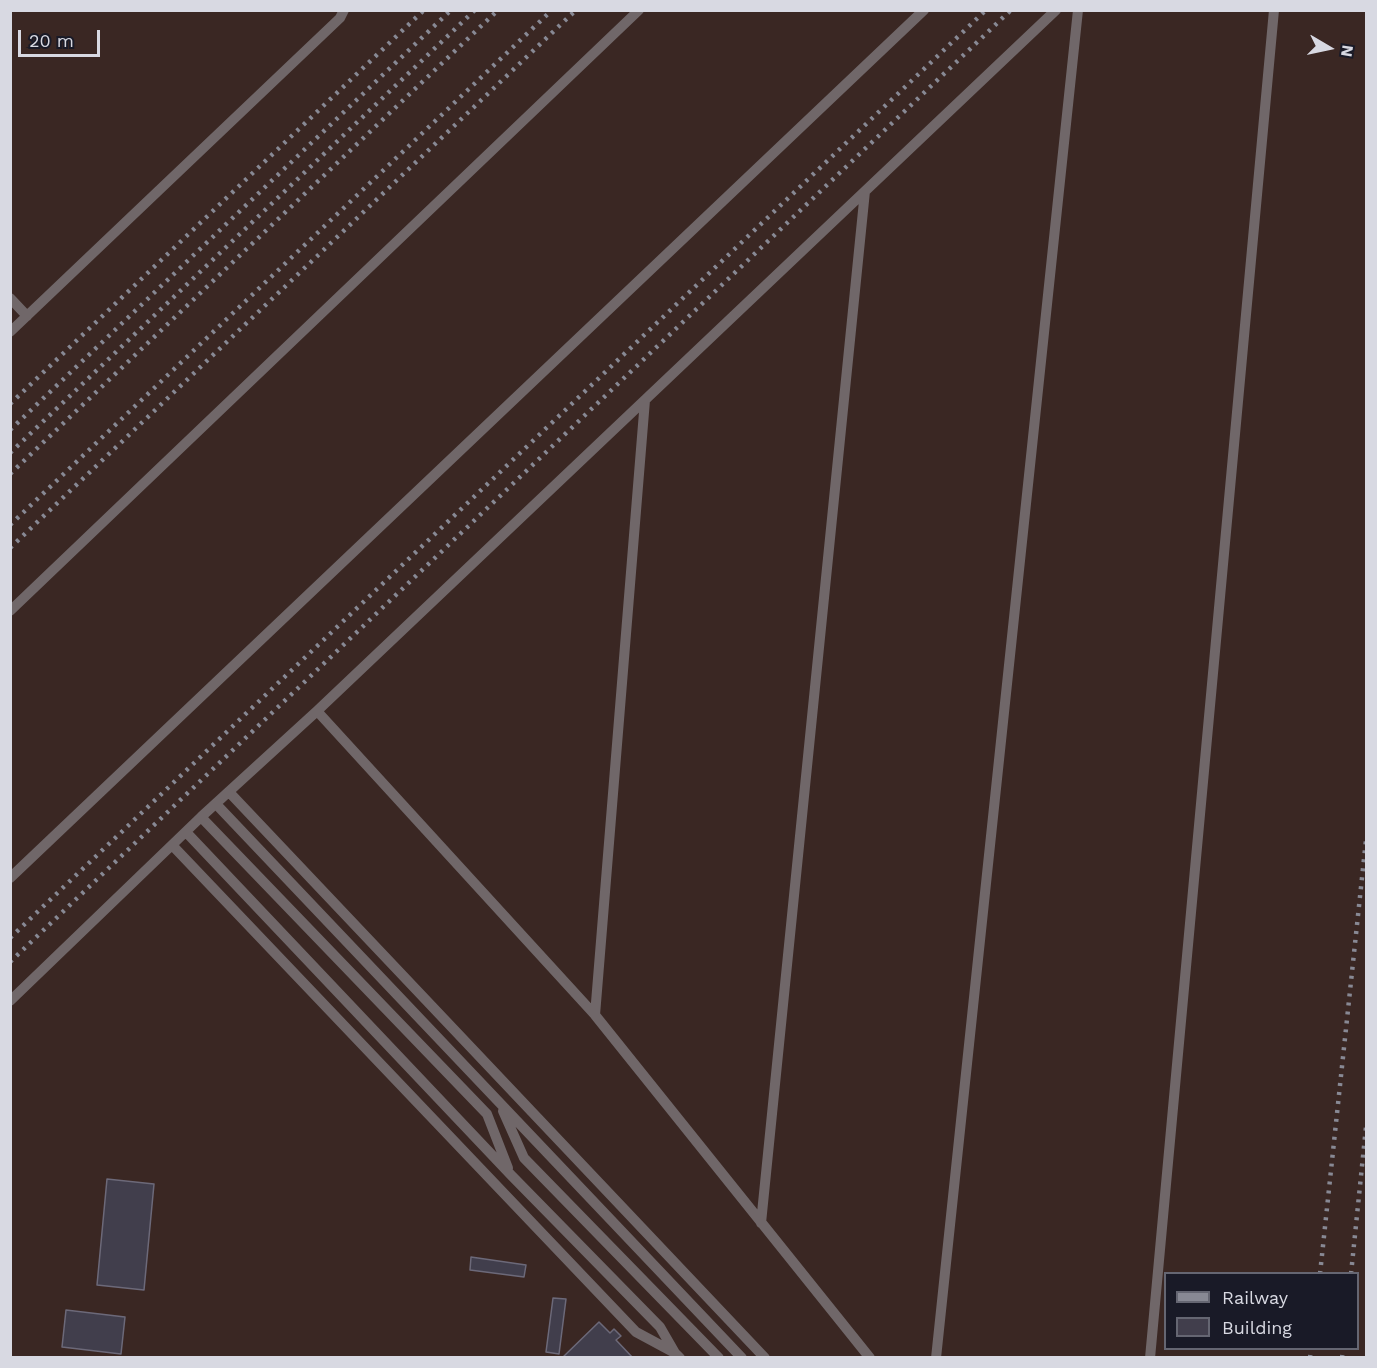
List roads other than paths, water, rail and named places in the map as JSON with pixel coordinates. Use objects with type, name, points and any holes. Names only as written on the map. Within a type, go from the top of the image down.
[{"type":"lane","points":[[10,332],[340,18],[344,10]]},
{"type":"lane","points":[[10,611],[639,10]]},
{"type":"lane","points":[[10,878],[924,10]]},
{"type":"lane","points":[[10,1001],[171,845],[317,711],[1056,10]]},
{"type":"lane","points":[[936,1358],[1078,10]]},
{"type":"lane","points":[[1150,1358],[1274,10]]},
{"type":"lane","points":[[761,1223],[865,191]]},
{"type":"lane","points":[[10,298],[27,316]]},
{"type":"lane","points":[[595,1016],[645,400]]},
{"type":"lane","points":[[317,711],[595,1016],[870,1358]]},
{"type":"lane","points":[[229,792],[765,1358]]},
{"type":"lane","points":[[216,804],[742,1358]]},
{"type":"lane","points":[[201,817],[486,1114],[511,1175]]},
{"type":"lane","points":[[186,832],[511,1175],[660,1327],[678,1355]]},
{"type":"lane","points":[[171,845],[636,1332],[678,1355]]},
{"type":"lane","points":[[499,1102],[524,1158],[718,1358]]},
{"type":"railway","points":[[10,404],[424,10]]},
{"type":"railway","points":[[10,430],[451,10]]},
{"type":"railway","points":[[10,453],[475,10]]},
{"type":"railway","points":[[10,474],[498,10]]},
{"type":"railway","points":[[10,525],[552,10]]},
{"type":"railway","points":[[10,548],[576,10]]},
{"type":"railway","points":[[10,938],[986,10]]},
{"type":"railway","points":[[10,962],[1011,10]]},
{"type":"railway","points":[[1320,1272],[1366,840]]},
{"type":"railway","points":[[1351,1272],[1366,1127]]},
{"type":"railway","points":[[1310,1358],[1311,1350]]},
{"type":"railway","points":[[1342,1358],[1343,1350]]}]
